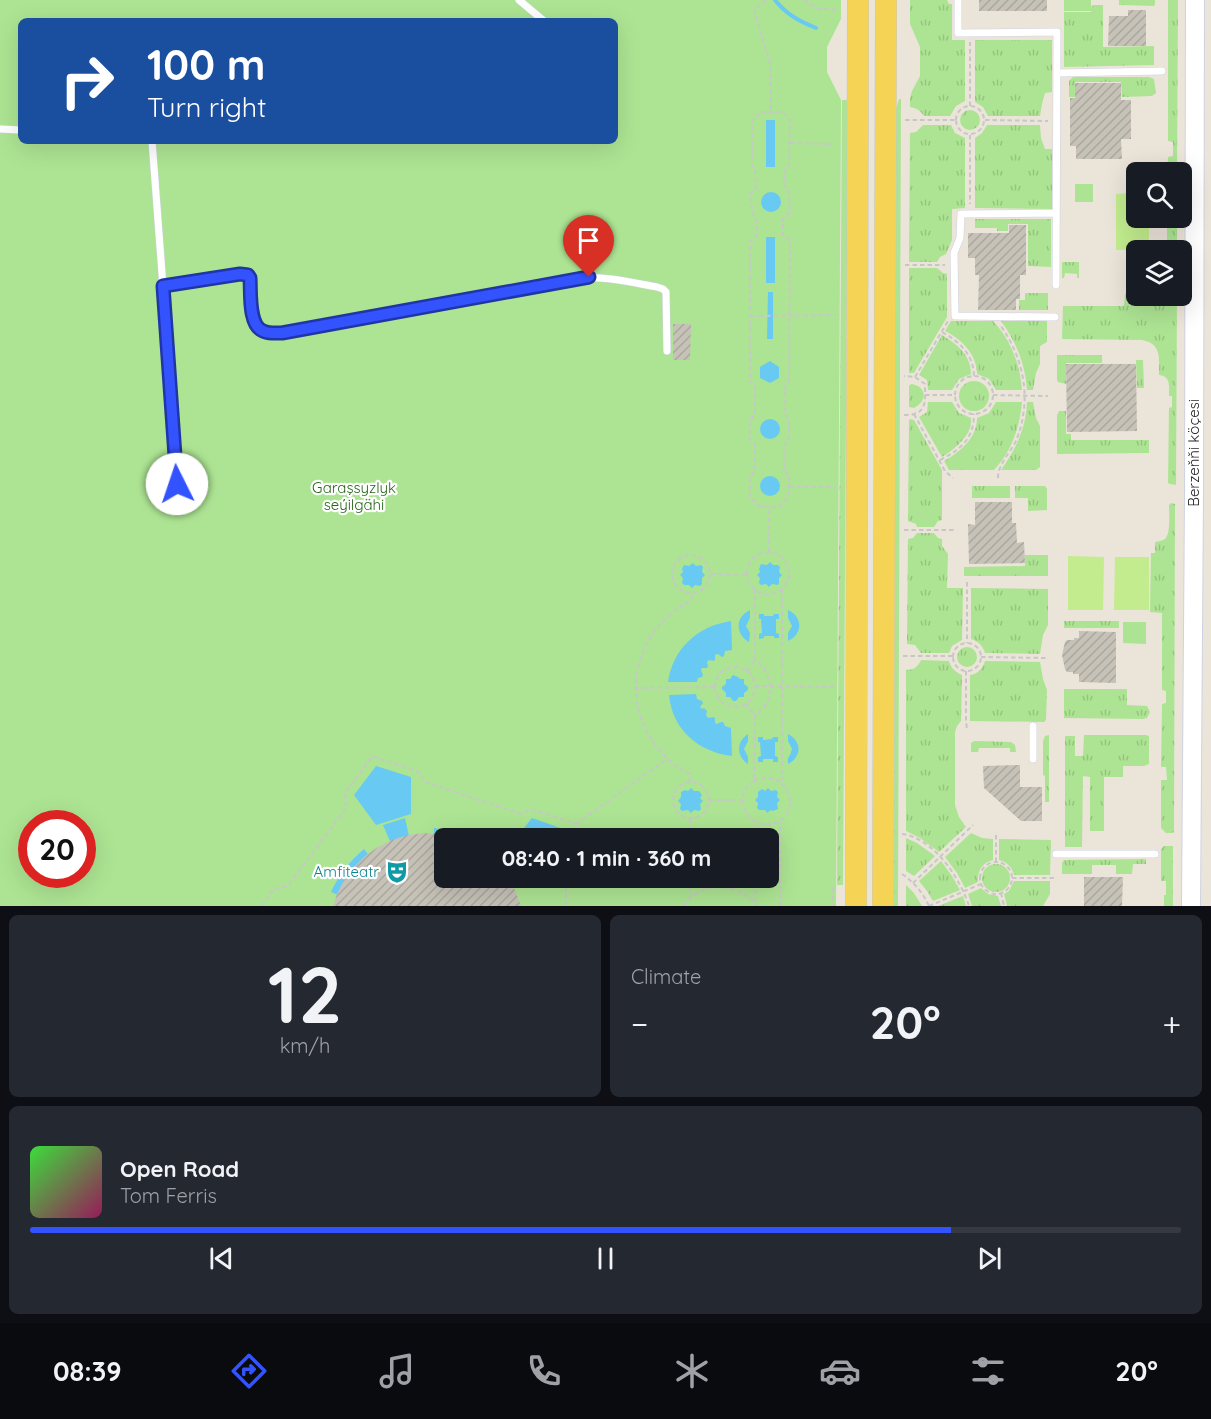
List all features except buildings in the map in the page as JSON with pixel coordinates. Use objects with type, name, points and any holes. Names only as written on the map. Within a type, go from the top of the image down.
[{"type":"main road","points":[[856,906],[858,0]]},
{"type":"main road","points":[[883,906],[886,0]]},
{"type":"street","name":"Berzeňňi köçesi","points":[[1191,906],[1195,0]]},
{"type":"lane","points":[[519,0],[540,18]]},
{"type":"lane","points":[[958,0],[958,33],[1057,33],[1056,285]]},
{"type":"lane","points":[[1057,73],[1162,71]]},
{"type":"lane","points":[[0,129],[18,130]]},
{"type":"lane","points":[[152,144],[179,498]]},
{"type":"lane","points":[[1055,317],[955,316],[954,253],[960,238],[961,213],[1056,213]]},
{"type":"lane","points":[[163,286],[240,274],[248,275],[254,321],[258,328],[271,333],[574,279],[603,278],[663,289],[666,292],[667,351]]},
{"type":"lane","points":[[1033,726],[1034,759]]},
{"type":"lane","points":[[1056,854],[1155,854]]},
{"type":"path","points":[[766,0],[754,10],[770,63],[771,112]]},
{"type":"path","points":[[804,0],[817,8],[836,10]]},
{"type":"path","points":[[970,33],[970,106]]},
{"type":"path","points":[[964,106],[970,106],[980,110],[984,120],[980,130],[970,135],[959,130],[955,120],[959,110],[964,106]]},
{"type":"path","points":[[760,112],[771,112],[782,112],[790,120],[789,165],[784,172],[784,185],[789,192],[790,212],[783,219],[783,234],[790,241],[789,382],[785,387],[785,414],[789,419],[789,439],[784,445],[784,471],[789,475],[789,496],[779,507],[760,507],[750,497],[750,476],[755,471],[755,444],[750,439],[750,420],[755,414],[755,387],[750,381],[750,242],[757,235],[757,221],[752,213],[752,193],[756,188],[755,170],[752,166],[752,121],[760,112]]},
{"type":"path","points":[[905,120],[955,120]]},
{"type":"path","points":[[984,120],[1057,121]]},
{"type":"path","points":[[970,135],[970,213]]},
{"type":"path","points":[[790,143],[837,144]]},
{"type":"path","points":[[905,265],[954,265]]},
{"type":"path","points":[[750,316],[836,315]]},
{"type":"path","points":[[915,377],[950,318],[955,316]]},
{"type":"path","points":[[997,316],[997,321],[1015,349],[1024,379],[1025,396],[1016,441],[998,470],[998,478]]},
{"type":"path","points":[[942,332],[957,342],[971,358],[974,364],[974,377]]},
{"type":"path","points":[[904,376],[915,377],[925,384],[923,409],[914,414],[904,415]]},
{"type":"path","points":[[974,377],[986,380],[993,395],[990,407],[980,414],[968,414],[959,407],[955,395],[963,380],[974,377]]},
{"type":"path","points":[[925,395],[955,395]]},
{"type":"path","points":[[993,395],[1048,396]]},
{"type":"path","points":[[914,414],[945,471],[953,478]]},
{"type":"path","points":[[939,460],[957,450],[971,434],[974,427],[974,414]]},
{"type":"path","points":[[789,487],[835,487]]},
{"type":"path","points":[[769,507],[769,552]]},
{"type":"path","points":[[903,530],[954,530]]},
{"type":"path","points":[[769,552],[776,553],[787,563],[789,577],[782,589],[768,594],[755,589],[747,574],[748,566],[756,555],[769,552]]},
{"type":"path","points":[[685,557],[697,557],[707,564],[710,574],[705,587],[692,593],[682,591],[674,582],[673,570],[685,557]]},
{"type":"path","points":[[710,574],[747,574]]},
{"type":"path","points":[[967,582],[967,643]]},
{"type":"path","points":[[747,671],[754,659],[755,589]]},
{"type":"path","points":[[782,589],[782,783]]},
{"type":"path","points":[[690,782],[690,774],[667,759],[646,732],[635,688],[640,658],[651,635],[668,615],[692,600],[692,593]]},
{"type":"path","points":[[967,643],[977,647],[981,657],[976,667],[966,671],[956,667],[952,657],[957,647],[967,643]]},
{"type":"path","points":[[903,656],[952,657]]},
{"type":"path","points":[[981,657],[1047,658]]},
{"type":"path","points":[[754,659],[765,670],[770,686],[766,704],[755,715]]},
{"type":"path","points":[[729,668],[741,668],[747,671],[754,680],[755,686],[752,698],[745,704],[736,706],[724,703],[716,687],[719,676],[729,668]]},
{"type":"path","points":[[966,671],[967,730]]},
{"type":"path","points":[[755,686],[834,687]]},
{"type":"path","points":[[635,688],[716,687]]},
{"type":"path","points":[[745,704],[755,715],[754,781]]},
{"type":"path","points":[[261,906],[274,889],[288,886],[346,808],[345,793],[372,756],[417,771],[425,782],[520,814],[531,809],[576,824]]},
{"type":"path","points":[[576,824],[667,759]]},
{"type":"path","points":[[767,777],[782,783],[790,797],[790,805],[787,813],[780,820],[767,825],[756,822],[747,815],[743,800],[747,787],[760,778],[767,777]]},
{"type":"path","points":[[690,782],[701,785],[709,800],[701,815],[690,818],[675,809],[673,797],[679,786],[690,782]]},
{"type":"path","points":[[709,800],[743,800]]},
{"type":"path","points":[[690,818],[690,828]]},
{"type":"path","points":[[780,820],[780,906]]},
{"type":"path","points":[[756,822],[756,828]]},
{"type":"path","points":[[913,883],[973,825]]},
{"type":"path","points":[[996,832],[996,862]]},
{"type":"path","points":[[902,834],[918,840],[940,857],[954,874],[969,906]]},
{"type":"path","points":[[996,862],[1008,868],[1012,878],[1008,888],[993,894],[981,884],[980,878],[981,872],[988,864],[996,862]]},
{"type":"path","points":[[902,874],[913,883],[929,906],[981,884]]},
{"type":"path","points":[[1012,878],[1056,878]]},
{"type":"path","points":[[684,906],[690,898],[705,890],[720,887],[735,889],[748,896],[756,905]]},
{"type":"path","points":[[566,888],[566,906]]},
{"type":"path","points":[[690,888],[690,898]]},
{"type":"path","points":[[756,888],[756,905]]},
{"type":"path","points":[[833,888],[833,905]]},
{"type":"path","points":[[1000,893],[1004,906]]},
{"type":"green space","name":"Garaşsyzlyk seýilgähi","points":[[0,0],[841,0],[841,19],[827,47],[827,72],[841,100],[836,906],[0,906]]},
{"type":"green space","points":[[910,0],[947,0],[949,4],[952,4],[952,40],[965,40],[965,101],[956,106],[950,116],[924,116],[918,110],[910,107],[912,91],[920,76],[920,47],[910,24]]},
{"type":"green space","points":[[1064,0],[1091,0],[1091,11],[1064,11]]},
{"type":"green space","points":[[1119,0],[1155,0],[1155,4],[1154,6],[1119,5]]},
{"type":"green space","points":[[1168,0],[1178,0],[1177,162],[1168,162],[1168,157],[1173,156],[1173,142],[1168,141]]},
{"type":"green space","points":[[1092,5],[1103,5],[1103,47],[1154,46],[1154,65],[1064,67],[1064,12],[1091,12]]},
{"type":"green space","points":[[975,40],[1052,40],[1052,92],[1045,93],[1040,116],[988,116],[983,107],[975,102]]},
{"type":"green space","points":[[1073,77],[1149,77],[1154,79],[1156,93],[1152,96],[1122,97],[1121,82],[1075,82],[1075,97],[1069,97],[1069,81]]},
{"type":"green space","points":[[899,99],[901,99],[898,906],[891,906],[894,116]]},
{"type":"green space","points":[[842,100],[848,100],[843,885],[837,885]]},
{"type":"green space","points":[[966,110],[974,110],[980,116],[980,124],[974,130],[966,130],[960,124],[960,116]]},
{"type":"green space","points":[[923,125],[951,125],[955,133],[965,138],[965,208],[952,209],[952,240],[946,254],[937,262],[909,262],[910,133],[916,132]]},
{"type":"green space","points":[[987,125],[1040,125],[1045,149],[1052,149],[1052,209],[975,208],[975,138]]},
{"type":"green space","points":[[1075,184],[1093,184],[1093,202],[1075,202]]},
{"type":"green space","points":[[1116,194],[1126,194],[1126,228],[1149,228],[1149,240],[1126,240],[1126,250],[1116,250]]},
{"type":"green space","points":[[975,219],[1051,219],[1051,267],[1028,266],[1028,224],[1008,224],[1008,231],[997,231],[997,228],[975,228]]},
{"type":"green space","points":[[1167,228],[1177,228],[1177,240],[1167,240]]},
{"type":"green space","points":[[1062,262],[1079,262],[1079,278],[1077,274],[1065,273],[1062,278]]},
{"type":"green space","points":[[909,268],[937,268],[947,274],[947,317],[914,373],[909,373]]},
{"type":"green space","points":[[1025,293],[1048,293],[1048,310],[1019,310],[1019,300],[1025,300]]},
{"type":"green space","points":[[1125,294],[1126,306],[1177,306],[1176,485],[1168,483],[1169,408],[1172,407],[1172,396],[1169,396],[1166,377],[1159,375],[1159,358],[1156,348],[1142,340],[1062,339],[1063,306],[1124,306]]},
{"type":"green space","points":[[951,321],[993,321],[1005,336],[1014,353],[1022,390],[996,390],[989,379],[977,374],[974,360],[967,348],[945,331]]},
{"type":"green space","points":[[1001,321],[1047,321],[1047,342],[1040,346],[1040,364],[1033,390],[1027,390],[1019,353]]},
{"type":"green space","points":[[942,335],[953,342],[966,356],[971,374],[959,379],[952,390],[928,390],[927,380],[919,375]]},
{"type":"green space","points":[[1057,355],[1102,355],[1102,363],[1066,363],[1066,384],[1057,380]]},
{"type":"green space","points":[[1136,360],[1143,360],[1144,388],[1137,388]]},
{"type":"green space","points":[[974,381],[984,386],[989,396],[984,406],[974,411],[964,406],[959,396],[964,386]]},
{"type":"green space","points":[[911,384],[920,388],[924,394],[922,402],[914,408],[909,407],[909,386]]},
{"type":"green space","points":[[928,402],[952,402],[959,413],[971,418],[965,437],[942,457],[919,417],[927,412]]},
{"type":"green space","points":[[996,402],[1022,402],[1014,439],[1000,463],[994,470],[949,470],[944,461],[966,444],[974,432],[977,418],[989,413]]},
{"type":"green space","points":[[1027,402],[1033,402],[1040,426],[1040,467],[1036,470],[1001,470],[1019,438],[1025,421]]},
{"type":"green space","points":[[1059,411],[1066,411],[1066,434],[1071,434],[1071,440],[1149,440],[1149,453],[1057,454],[1057,415]]},
{"type":"green space","points":[[910,419],[914,420],[942,470],[942,520],[938,521],[934,527],[917,527],[916,524],[908,521]]},
{"type":"green space","points":[[972,486],[1010,486],[1010,498],[972,498]]},
{"type":"green space","points":[[1015,486],[1045,486],[1047,510],[1028,511],[1028,498],[1015,498]]},
{"type":"green space","points":[[1171,503],[1175,504],[1174,831],[1166,833],[1161,828],[1161,780],[1167,780],[1166,767],[1161,767],[1162,704],[1166,703],[1166,691],[1162,690],[1162,613],[1150,612],[1151,553],[1155,553],[1155,542],[1164,540],[1167,536]]},
{"type":"green space","points":[[917,533],[934,533],[942,539],[942,546],[948,554],[947,588],[963,588],[962,640],[952,646],[949,653],[921,653],[915,645],[907,644],[908,539],[913,538]]},
{"type":"green space","points":[[1025,555],[1048,555],[1048,576],[964,576],[964,567],[1025,566]]},
{"type":"green space","points":[[1068,556],[1104,557],[1103,610],[1068,610]]},
{"type":"green space","points":[[1115,557],[1149,557],[1149,610],[1114,610]]},
{"type":"green space","points":[[971,588],[1048,589],[1048,625],[1043,635],[1040,654],[985,653],[980,644],[971,639]]},
{"type":"green space","points":[[1064,621],[1119,621],[1119,628],[1064,628]]},
{"type":"green space","points":[[1123,622],[1146,622],[1146,644],[1123,643]]},
{"type":"green space","points":[[967,647],[974,650],[977,657],[974,664],[967,667],[960,664],[957,657],[960,650]]},
{"type":"green space","points":[[921,660],[949,661],[954,670],[962,675],[961,721],[955,732],[955,805],[966,827],[939,852],[906,831],[906,670],[915,668]]},
{"type":"green space","points":[[985,661],[1040,662],[1047,690],[1046,720],[1044,722],[970,721],[970,675],[980,670]]},
{"type":"green space","points":[[1064,689],[1127,689],[1127,705],[1147,706],[1150,712],[1147,718],[1143,719],[1064,718]]},
{"type":"green space","points":[[1049,735],[1049,802],[1045,802],[1043,741],[1045,736]]},
{"type":"green space","points":[[1084,735],[1149,736],[1149,764],[1123,766],[1123,777],[1104,777],[1104,831],[1090,831],[1090,777],[1083,776],[1082,847],[1065,847],[1065,736],[1075,736],[1075,756],[1083,756]]},
{"type":"green space","points":[[974,741],[1011,742],[1015,745],[1016,752],[1010,752],[1010,748],[979,748],[978,752],[971,752],[971,743]]},
{"type":"green space","points":[[971,833],[982,838],[993,839],[993,860],[981,868],[978,882],[965,888],[945,857]]},
{"type":"green space","points":[[906,838],[935,856],[914,876],[906,871]]},
{"type":"green space","points":[[999,839],[1051,840],[1050,875],[1014,875],[1009,865],[999,860]]},
{"type":"green space","points":[[1164,846],[1173,846],[1173,906],[1164,906],[1166,881],[1161,881],[1161,849]]},
{"type":"green space","points":[[1146,859],[1146,864],[1133,864],[1132,874],[1116,874],[1116,865],[1092,865],[1092,874],[1062,874],[1064,860]]},
{"type":"green space","points":[[941,861],[960,890],[933,901],[919,881]]},
{"type":"green space","points":[[996,864],[1006,868],[1010,878],[1006,888],[996,892],[986,888],[982,878],[986,868]]},
{"type":"green space","points":[[1014,881],[1050,881],[1050,894],[1043,906],[1007,906],[1004,894],[1009,891]]},
{"type":"green space","points":[[906,885],[914,893],[922,906],[906,906]]},
{"type":"green space","points":[[981,888],[988,894],[998,896],[1001,906],[972,906],[968,894]]},
{"type":"green space","points":[[963,896],[966,906],[938,906]]},
{"type":"water","points":[[766,120],[775,120],[775,167],[766,167]]},
{"type":"water","points":[[771,192],[778,195],[781,202],[778,209],[771,212],[764,209],[761,202],[764,195]]},
{"type":"water","points":[[766,237],[775,237],[775,283],[766,283]]},
{"type":"water","points":[[768,292],[773,292],[773,339],[767,339]]},
{"type":"water","points":[[770,361],[779,367],[779,378],[770,383],[760,378],[760,367]]},
{"type":"water","points":[[770,419],[777,422],[780,429],[777,436],[770,439],[763,436],[760,429],[763,422]]},
{"type":"water","points":[[770,476],[777,479],[780,486],[777,493],[770,496],[763,493],[760,486],[763,479]]},
{"type":"water","points":[[770,562],[780,567],[779,572],[782,575],[778,585],[772,584],[769,587],[759,583],[760,578],[757,575],[761,564],[767,565]]},
{"type":"water","points":[[693,563],[703,567],[702,572],[705,575],[700,586],[695,585],[692,588],[682,583],[683,578],[680,575],[684,565],[689,566]]},
{"type":"water","points":[[750,610],[750,618],[746,626],[750,633],[749,642],[741,635],[739,621]]},
{"type":"water","points":[[788,610],[799,621],[799,630],[788,641],[788,633],[792,626],[788,618]]},
{"type":"water","points":[[759,614],[773,616],[779,614],[779,619],[776,619],[776,633],[779,634],[779,638],[764,636],[759,639],[759,634],[762,633]]},
{"type":"water","points":[[731,621],[732,650],[725,651],[722,657],[715,655],[713,661],[709,660],[707,668],[702,668],[703,675],[698,678],[697,682],[668,682],[675,659],[689,641],[708,628]]},
{"type":"water","points":[[733,675],[744,679],[744,684],[748,687],[744,697],[739,697],[736,701],[726,697],[722,689],[726,684],[726,679],[730,679]]},
{"type":"water","points":[[696,694],[697,699],[703,703],[700,707],[707,711],[708,718],[713,717],[715,723],[723,722],[725,726],[731,728],[732,756],[708,750],[698,744],[681,728],[675,718],[669,695]]},
{"type":"water","points":[[748,734],[748,741],[744,749],[748,757],[748,764],[741,757],[739,749],[741,741]]},
{"type":"water","points":[[788,734],[796,741],[798,753],[788,764],[792,749],[788,741]]},
{"type":"water","points":[[758,737],[763,737],[763,740],[778,737],[778,742],[775,742],[775,756],[778,757],[778,762],[773,762],[773,759],[763,759],[763,762],[758,762],[758,757],[761,756]]},
{"type":"water","points":[[376,766],[411,777],[411,814],[376,825],[354,795]]},
{"type":"water","points":[[691,788],[699,791],[703,801],[699,811],[694,810],[691,813],[688,810],[682,811],[678,801],[681,792]]},
{"type":"water","points":[[768,788],[778,792],[777,797],[780,800],[777,803],[778,809],[767,813],[757,808],[758,803],[755,800],[758,792]]},
{"type":"water","points":[[405,818],[415,863],[401,867],[383,825]]},
{"type":"water","points":[[532,818],[560,828],[524,828]]},
{"type":"water","points":[[364,849],[390,884],[364,906],[331,892],[345,869]]},
{"type":"waterway","points":[[775,0],[794,17],[816,28]]},
{"type":"place","name":"Amfiteatr","points":[[397,872]]},
{"type":"route","points":[[177,484],[163,286],[240,274],[248,275],[252,314],[258,328],[264,332],[282,333],[589,277]]}]
